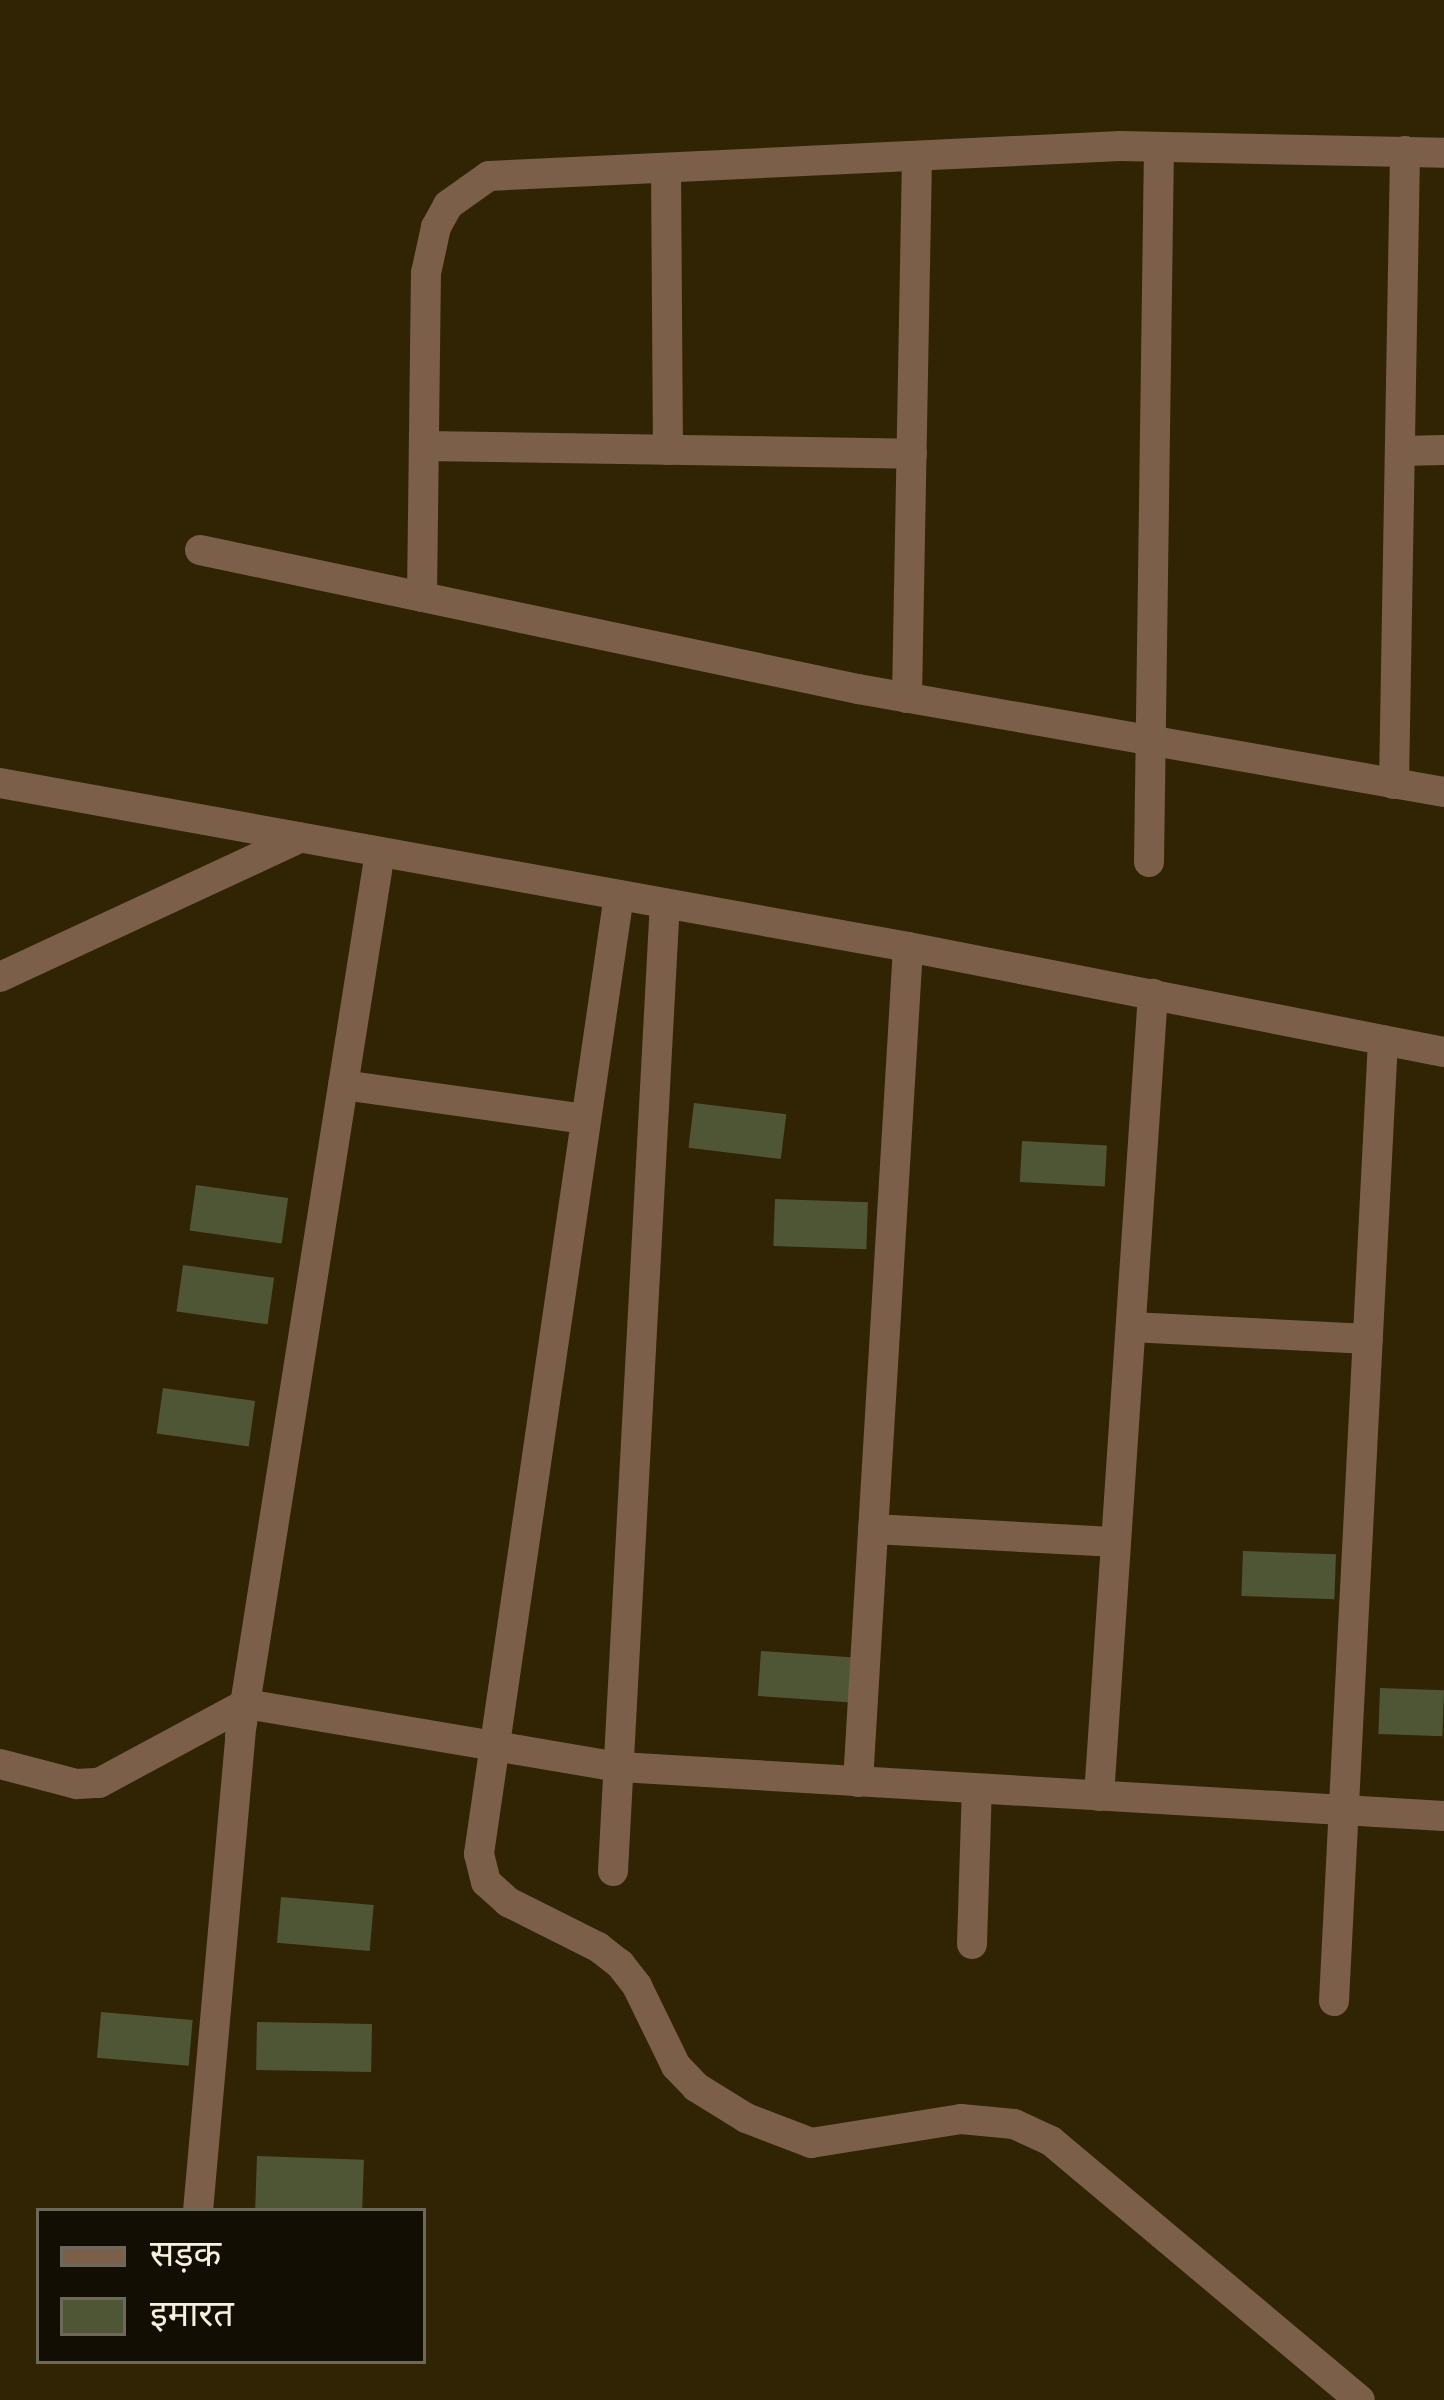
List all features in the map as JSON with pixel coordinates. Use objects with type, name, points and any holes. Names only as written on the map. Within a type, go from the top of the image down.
[{"type":"street","points":[[1149,862],[1159,147]]},
{"type":"street","points":[[422,597],[426,272],[436,227],[448,205],[489,176],[1159,147],[1444,153]]},
{"type":"street","points":[[1394,784],[1405,151]]},
{"type":"street","points":[[907,698],[917,156]]},
{"type":"street","points":[[666,168],[668,450]]},
{"type":"street","points":[[424,446],[911,454]]},
{"type":"street","points":[[1400,451],[1444,450]]},
{"type":"street","points":[[200,550],[907,698],[1444,792]]},
{"type":"street","points":[[0,784],[908,946],[1444,1052]]},
{"type":"street","points":[[0,976],[300,838]]},
{"type":"street","points":[[198,2208],[245,1704],[380,852]]},
{"type":"street","points":[[619,895],[478,1854],[486,1882],[508,1902],[598,1947],[620,1964],[638,1986],[676,2066],[696,2087],[746,2118],[811,2143],[961,2119],[1014,2124],[1051,2141],[1360,2400]]},
{"type":"street","points":[[614,1871],[664,903]]},
{"type":"street","points":[[858,1782],[908,946]]},
{"type":"street","points":[[1099,1796],[1154,994]]},
{"type":"street","points":[[1334,2001],[1384,1040]]},
{"type":"street","points":[[343,1085],[586,1118]]},
{"type":"street","points":[[1131,1327],[1368,1340]]},
{"type":"street","points":[[873,1529],[1116,1542]]},
{"type":"street","points":[[0,1764],[76,1784],[99,1783],[245,1704],[620,1767],[1444,1816]]},
{"type":"street","points":[[972,1944],[977,1789]]},
{"type":"building","points":[[694,1103],[786,1114],[781,1159],[689,1148]]},
{"type":"building","points":[[1022,1141],[1107,1145],[1105,1186],[1020,1182]]},
{"type":"building","points":[[196,1185],[288,1198],[282,1243],[190,1231]]},
{"type":"building","points":[[775,1199],[868,1202],[866,1249],[773,1246]]},
{"type":"building","points":[[183,1265],[274,1278],[268,1324],[176,1312]]},
{"type":"building","points":[[163,1388],[255,1401],[249,1446],[157,1434]]},
{"type":"building","points":[[1243,1551],[1336,1554],[1334,1599],[1241,1596]]},
{"type":"building","points":[[761,1651],[854,1657],[851,1702],[758,1696]]},
{"type":"building","points":[[1380,1688],[1444,1690],[1442,1736],[1378,1734]]},
{"type":"building","points":[[281,1897],[374,1905],[370,1951],[277,1943]]},
{"type":"building","points":[[101,2012],[193,2020],[189,2066],[97,2058]]},
{"type":"building","points":[[257,2022],[372,2024],[371,2072],[256,2070]]},
{"type":"building","points":[[257,2156],[364,2160],[362,2208],[255,2208]]}]
